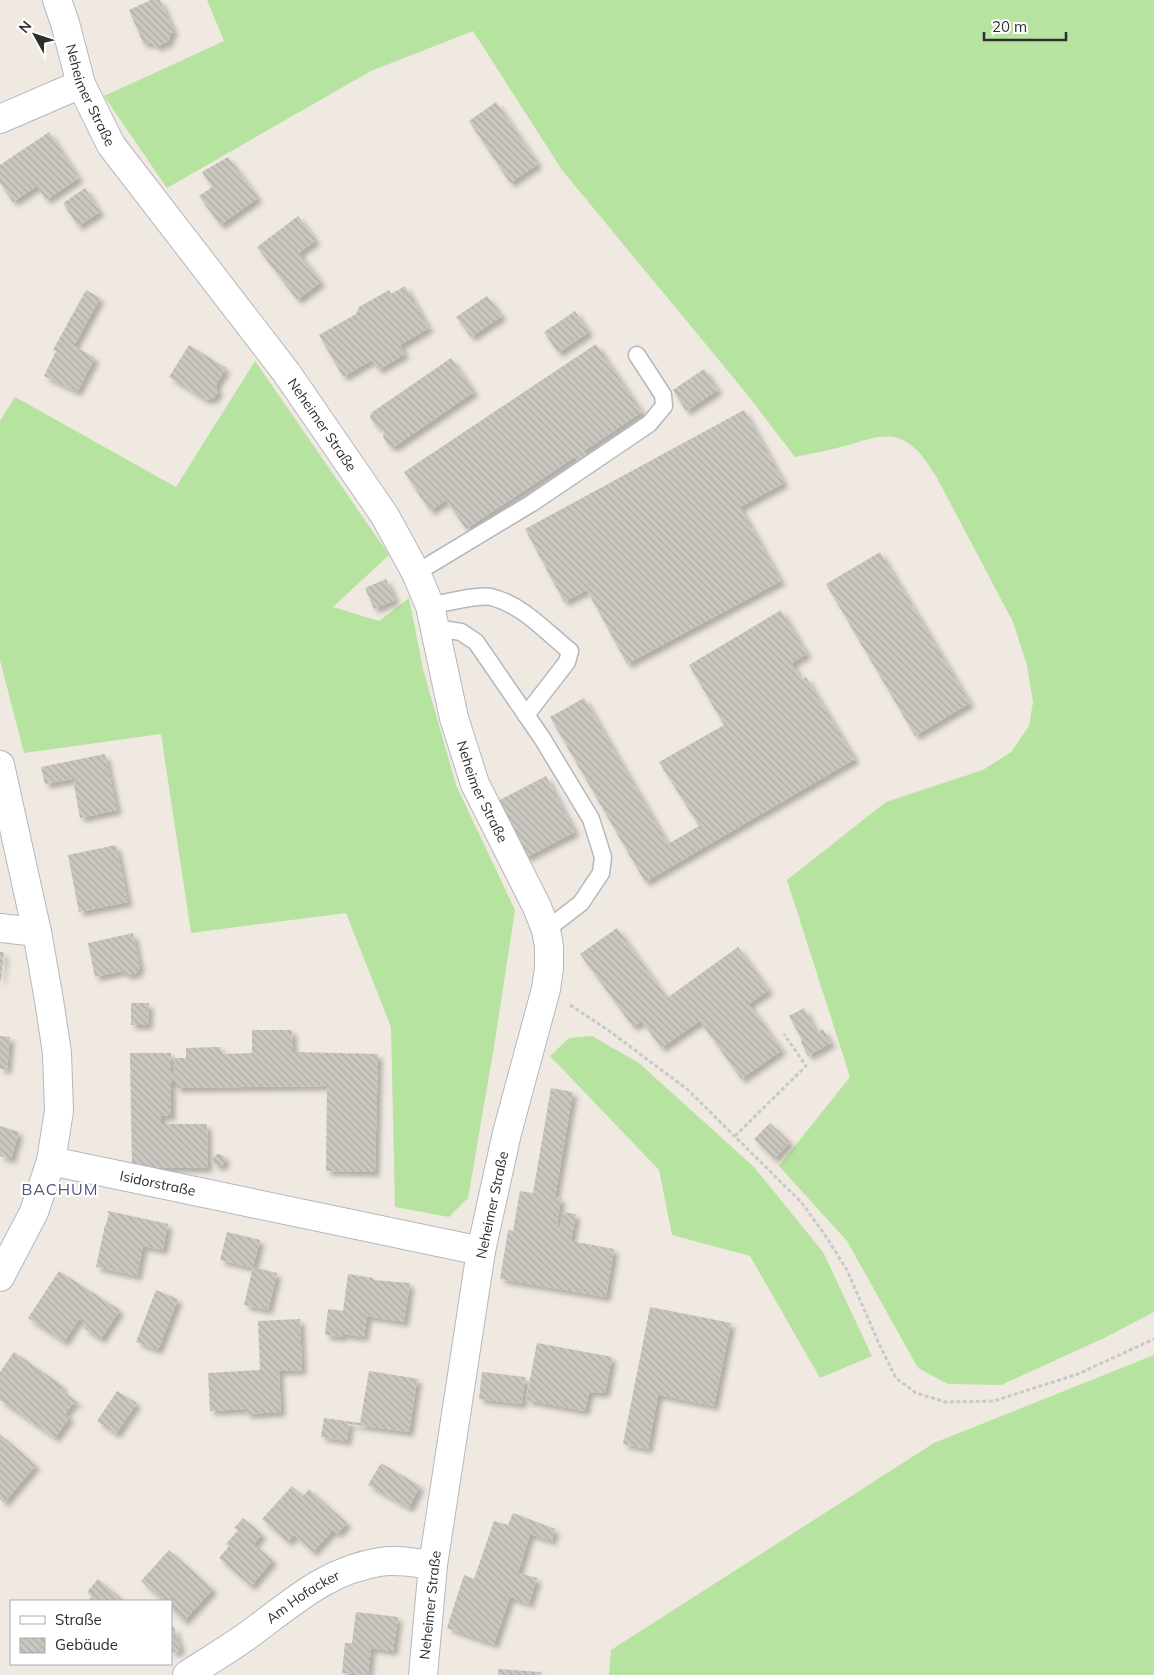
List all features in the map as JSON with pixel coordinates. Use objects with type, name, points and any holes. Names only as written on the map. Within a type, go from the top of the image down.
[{"type":"street","name":"Neheimer Straße","points":[[57,0],[81,84],[111,145],[286,372],[385,516],[416,573],[433,617],[454,718],[475,784],[537,907],[546,930],[550,968],[546,989],[507,1133],[481,1252],[433,1565],[423,1675]]},
{"type":"street","points":[[0,118],[81,84]]},
{"type":"street","points":[[0,766],[37,932],[57,1053],[59,1111],[51,1161],[34,1212],[0,1277]]},
{"type":"street","points":[[0,928],[37,932]]},
{"type":"street","name":"Isidorstraße","points":[[51,1161],[481,1252]]},
{"type":"street","name":"Am Hofacker","points":[[187,1675],[250,1634],[287,1604],[324,1580],[357,1567],[381,1562],[405,1561],[433,1565]]},
{"type":"lane","points":[[416,573],[532,503],[649,424],[664,406],[663,396],[637,355]]},
{"type":"lane","points":[[433,617],[462,600],[490,597],[524,612],[570,651],[567,662],[526,715]]},
{"type":"lane","points":[[433,617],[476,642],[542,738],[591,819],[604,857],[600,873],[581,903],[546,930]]},
{"type":"path","points":[[546,989],[608,1030],[687,1089],[801,1202],[847,1270],[896,1378],[916,1393],[946,1402],[994,1401],[1078,1374],[1154,1339]]},
{"type":"path","points":[[735,1136],[806,1066],[784,1034]]},
{"type":"green space","points":[[207,0],[1154,0],[1154,1312],[1106,1337],[1001,1385],[948,1384],[918,1368],[847,1241],[779,1166],[850,1077],[787,880],[886,802],[983,770],[1011,752],[1029,726],[1033,702],[1027,665],[1013,622],[936,476],[924,458],[908,443],[893,437],[878,437],[795,457],[746,393],[562,170],[473,31],[371,71],[167,188],[104,96],[224,41]]},
{"type":"green space","points":[[255,361],[389,555],[333,607],[379,621],[409,598],[423,669],[456,785],[515,910],[468,1198],[449,1217],[395,1207],[391,1027],[346,913],[191,933],[161,734],[24,753],[0,660],[0,421],[15,397],[176,487]]},
{"type":"green space","points":[[592,1036],[639,1063],[754,1167],[823,1252],[872,1356],[820,1378],[750,1256],[672,1235],[659,1170],[550,1056],[569,1038]]},
{"type":"green space","points":[[1154,1355],[1154,1675],[609,1675],[611,1650],[934,1443]]},
{"type":"building","points":[[151,0],[160,0],[174,32],[171,33],[169,41],[157,47],[150,42],[144,45],[129,10]]},
{"type":"building","points":[[496,102],[538,164],[510,183],[469,121]]},
{"type":"building","points":[[49,132],[79,178],[46,200],[37,186],[13,202],[0,183],[0,165]]},
{"type":"building","points":[[228,157],[258,198],[220,225],[199,196],[212,187],[202,172]]},
{"type":"building","points":[[85,188],[100,212],[78,226],[63,203]]},
{"type":"building","points":[[298,216],[316,240],[299,253],[321,282],[297,300],[257,247]]},
{"type":"building","points":[[405,286],[429,328],[400,345],[405,354],[378,370],[372,360],[343,377],[319,335],[356,314],[359,307],[389,290],[391,294]]},
{"type":"building","points":[[86,290],[100,298],[74,346],[95,358],[77,392],[44,376],[56,351],[53,350]]},
{"type":"building","points":[[487,296],[502,316],[471,337],[456,317]]},
{"type":"building","points":[[575,311],[589,332],[558,353],[544,332]]},
{"type":"building","points":[[596,344],[642,412],[584,451],[588,458],[579,464],[575,457],[466,529],[446,500],[430,511],[404,472]]},
{"type":"building","points":[[189,345],[226,368],[216,385],[218,392],[214,398],[206,400],[169,377]]},
{"type":"building","points":[[451,358],[474,392],[394,447],[389,446],[383,437],[384,433],[381,428],[376,426],[370,418],[371,413]]},
{"type":"building","points":[[704,369],[718,390],[686,411],[673,390]]},
{"type":"building","points":[[744,410],[784,483],[740,507],[781,581],[627,664],[587,590],[564,602],[525,529]]},
{"type":"building","points":[[880,552],[970,703],[915,736],[826,584]]},
{"type":"building","points":[[386,579],[395,600],[374,609],[365,588]]},
{"type":"building","points":[[781,610],[807,654],[792,663],[801,680],[806,677],[855,759],[645,882],[550,717],[584,698],[668,844],[699,826],[659,762],[724,725],[689,665]]},
{"type":"building","points":[[105,754],[117,810],[80,818],[73,779],[45,784],[41,767]]},
{"type":"building","points":[[546,776],[575,832],[525,858],[496,802]]},
{"type":"building","points":[[116,845],[128,902],[79,912],[68,855]]},
{"type":"building","points":[[617,928],[667,998],[738,947],[769,990],[749,1004],[782,1050],[741,1079],[700,1021],[661,1048],[642,1021],[633,1027],[580,954]]},
{"type":"building","points":[[133,933],[140,968],[136,973],[127,975],[122,971],[95,977],[88,943]]},
{"type":"building","points":[[0,952],[4,952],[1,981],[0,981]]},
{"type":"building","points":[[131,1003],[149,1003],[148,1025],[131,1025]]},
{"type":"building","points":[[804,1008],[817,1033],[823,1029],[831,1043],[808,1056],[789,1016]]},
{"type":"building","points":[[252,1030],[292,1030],[293,1052],[378,1054],[375,1172],[326,1171],[327,1086],[176,1088],[176,1082],[171,1082],[171,1116],[161,1116],[161,1124],[207,1124],[208,1168],[132,1168],[130,1053],[171,1053],[171,1073],[175,1074],[175,1058],[186,1058],[186,1048],[221,1047],[221,1054],[252,1053]]},
{"type":"building","points":[[0,1036],[10,1037],[7,1069],[0,1069]]},
{"type":"building","points":[[551,1088],[573,1092],[555,1197],[561,1198],[557,1227],[560,1228],[563,1212],[576,1214],[571,1241],[614,1249],[606,1297],[500,1279],[508,1230],[513,1231],[520,1191],[533,1193]]},
{"type":"building","points":[[770,1123],[790,1142],[774,1159],[754,1139]]},
{"type":"building","points":[[0,1126],[19,1132],[11,1159],[0,1156]]},
{"type":"building","points":[[221,1154],[224,1155],[224,1165],[217,1166],[214,1165],[213,1158],[214,1155]]},
{"type":"building","points":[[108,1211],[168,1224],[163,1250],[143,1246],[137,1276],[96,1267]]},
{"type":"building","points":[[227,1232],[260,1240],[253,1268],[220,1260]]},
{"type":"building","points":[[253,1267],[277,1273],[268,1310],[244,1305]]},
{"type":"building","points":[[59,1271],[120,1310],[101,1339],[83,1328],[87,1324],[79,1319],[64,1342],[28,1318]]},
{"type":"building","points":[[348,1274],[373,1278],[373,1280],[410,1283],[404,1322],[367,1316],[364,1337],[342,1334],[342,1337],[325,1335],[328,1309],[343,1311]]},
{"type":"building","points":[[156,1290],[178,1299],[158,1350],[136,1342]]},
{"type":"building","points":[[650,1307],[731,1323],[714,1406],[658,1395],[648,1449],[623,1444]]},
{"type":"building","points":[[300,1319],[302,1370],[279,1371],[281,1412],[246,1414],[246,1409],[210,1411],[208,1373],[260,1370],[258,1321]]},
{"type":"building","points":[[537,1343],[612,1357],[605,1393],[589,1392],[585,1411],[526,1400]]},
{"type":"building","points":[[14,1352],[63,1386],[61,1390],[79,1403],[74,1402],[65,1414],[70,1417],[55,1438],[0,1400],[0,1372]]},
{"type":"building","points":[[369,1371],[419,1379],[417,1381],[409,1432],[349,1424],[347,1441],[321,1437],[324,1418],[360,1423]]},
{"type":"building","points":[[482,1372],[525,1377],[522,1404],[479,1399]]},
{"type":"building","points":[[117,1391],[137,1403],[116,1434],[97,1421]]},
{"type":"building","points":[[0,1434],[36,1465],[4,1503],[0,1499]]},
{"type":"building","points":[[381,1463],[420,1486],[409,1508],[368,1485]]},
{"type":"building","points":[[292,1486],[303,1496],[309,1489],[347,1523],[337,1534],[333,1530],[313,1552],[294,1535],[288,1542],[262,1519]]},
{"type":"building","points":[[513,1513],[555,1529],[552,1541],[530,1534],[518,1573],[537,1578],[529,1604],[510,1597],[494,1644],[447,1628],[464,1575],[474,1579],[494,1521],[508,1525]]},
{"type":"building","points":[[243,1518],[262,1534],[254,1544],[273,1560],[251,1586],[219,1558],[229,1546],[226,1544],[238,1530],[234,1528]]},
{"type":"building","points":[[169,1550],[213,1589],[184,1621],[172,1610],[172,1600],[162,1600],[141,1581]]},
{"type":"building","points":[[98,1579],[123,1600],[89,1600],[92,1597],[87,1592]]},
{"type":"building","points":[[356,1612],[398,1617],[393,1651],[371,1648],[368,1675],[342,1673],[345,1643],[352,1643]]},
{"type":"building","points":[[174,1627],[181,1650],[172,1653],[172,1628]]},
{"type":"building","points":[[498,1669],[541,1672],[540,1675],[498,1675]]},
{"type":"district","name":"BACHUM","points":[[60,1189]]}]
